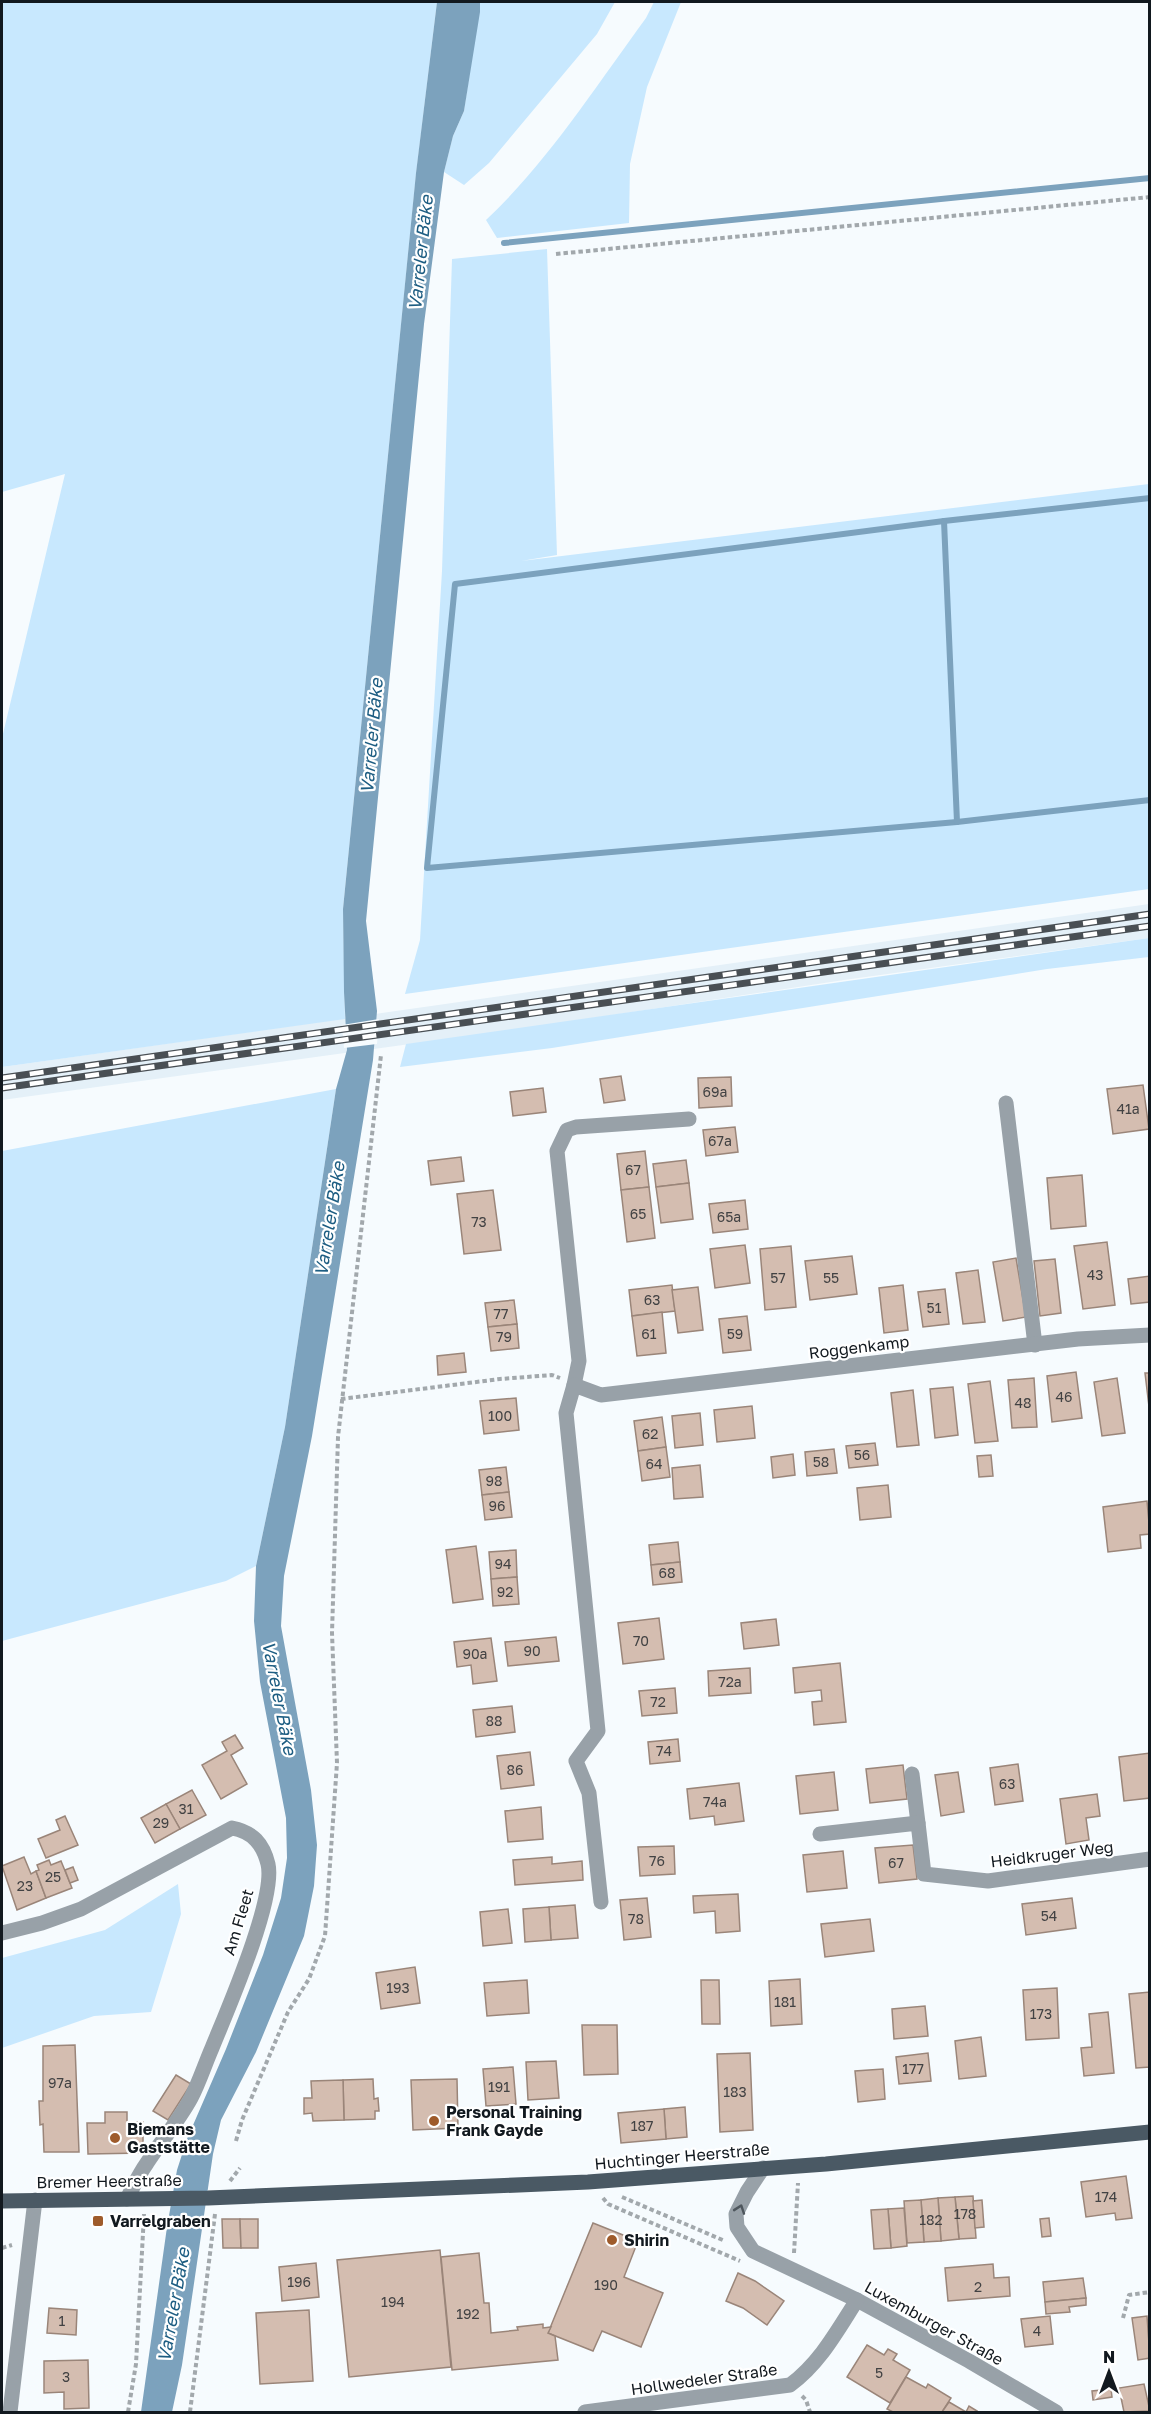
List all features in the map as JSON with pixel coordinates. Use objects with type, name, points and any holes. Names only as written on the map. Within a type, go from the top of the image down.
[{"type":"main road","name":"Huchtinger Heerstraße","points":[[213,2198],[588,2182],[1149,2132]]},
{"type":"main road","name":"Bremer Heerstraße","points":[[2,2201],[213,2198]]},
{"type":"street","points":[[1006,1103],[1035,1345]]},
{"type":"street","points":[[601,1902],[589,1793],[576,1761],[598,1731],[566,1413],[579,1361],[557,1151],[567,1130],[576,1127],[689,1119]]},
{"type":"street","name":"Roggenkamp","points":[[574,1385],[601,1395],[1035,1345],[1149,1335]]},
{"type":"street","points":[[820,1834],[918,1823],[912,1774]]},
{"type":"street","name":"Heidkruger Weg","points":[[918,1823],[924,1874],[988,1881],[1149,1859]]},
{"type":"street","name":"Am Fleet","points":[[2,1934],[42,1923],[81,1908],[232,1828],[247,1831],[261,1846],[268,1866],[267,1891],[254,1940],[192,2097],[170,2132],[147,2162],[127,2199]]},
{"type":"street","points":[[753,2251],[737,2227],[736,2214],[763,2168]]},
{"type":"street","points":[[10,2412],[35,2200]]},
{"type":"street","name":"Luxemburger Straße","points":[[753,2251],[856,2300],[969,2361],[1056,2412]]},
{"type":"street","name":"Hollwedeler Straße","points":[[585,2412],[790,2385],[804,2376],[825,2351],[856,2300]]},
{"type":"path","points":[[556,254],[1149,197]]},
{"type":"path","points":[[236,2141],[242,2120],[288,2012],[309,1978],[325,1936],[337,1763],[332,1633],[338,1437],[381,1055]]},
{"type":"path","points":[[341,1399],[552,1374],[574,1385]]},
{"type":"path","points":[[793,2270],[799,2165]]},
{"type":"path","points":[[588,2182],[608,2205],[741,2262]]},
{"type":"path","points":[[617,2195],[753,2251]]},
{"type":"path","points":[[190,2412],[213,2198]]},
{"type":"path","points":[[128,2412],[136,2364],[145,2199]]},
{"type":"path","points":[[1123,2318],[1129,2295],[1149,2292]]},
{"type":"shaded area","points":[[2,2],[437,2],[416,174],[343,909],[345,1019],[2,1067],[2,738],[65,474],[2,492]]},
{"type":"shaded area","points":[[480,2],[615,2],[597,34],[489,163],[464,185],[444,172],[453,136],[464,111]]},
{"type":"shaded area","points":[[654,2],[681,2],[647,87],[630,164],[629,223],[497,238],[486,220],[530,174],[550,149],[646,18]]},
{"type":"shaded area","points":[[547,249],[557,555],[521,561],[1149,484],[1149,889],[405,994],[420,940],[442,571],[452,259]]},
{"type":"shaded area","points":[[1149,904],[1149,938],[844,980],[527,1028],[2,1100],[2,1067]]},
{"type":"shaded area","points":[[1149,938],[1149,957],[1047,969],[552,1048],[400,1067],[406,1044]]},
{"type":"shaded area","points":[[336,1089],[285,1427],[256,1566],[226,1581],[2,1641],[2,1151]]},
{"type":"shaded area","points":[[178,1884],[181,1914],[151,2012],[94,2016],[2,2048],[2,1958],[105,1930]]},
{"type":"water","name":"Varreler Bäke","points":[[437,2],[480,2],[480,12],[464,111],[453,136],[444,172],[424,324],[366,921],[377,1011],[373,1060],[312,1436],[284,1576],[281,1626],[311,1790],[317,1845],[314,1886],[304,1936],[256,2052],[221,2120],[213,2154],[182,2365],[172,2412],[141,2412],[177,2170],[187,2139],[263,1955],[281,1898],[287,1858],[286,1818],[260,1682],[254,1621],[256,1566],[285,1427],[336,1089],[347,1050],[343,909],[416,173]]},
{"type":"pier","points":[[379,1019],[377,1044],[344,1048],[342,1025]]},
{"type":"building","points":[[621,1076],[625,1100],[604,1103],[600,1079]]},
{"type":"building","points":[[731,1077],[732,1106],[699,1108],[698,1078]]},
{"type":"building","points":[[1143,1085],[1149,1129],[1113,1134],[1107,1089]]},
{"type":"building","points":[[543,1088],[546,1112],[513,1116],[510,1092]]},
{"type":"building","points":[[735,1127],[738,1152],[706,1156],[703,1130]]},
{"type":"building","points":[[645,1151],[649,1187],[621,1190],[617,1154]]},
{"type":"building","points":[[461,1157],[464,1181],[431,1185],[428,1161]]},
{"type":"building","points":[[686,1160],[689,1183],[656,1187],[653,1164]]},
{"type":"building","points":[[1082,1175],[1086,1226],[1051,1229],[1047,1178]]},
{"type":"building","points":[[689,1183],[693,1219],[661,1223],[656,1187]]},
{"type":"building","points":[[649,1187],[655,1238],[627,1242],[621,1190]]},
{"type":"building","points":[[493,1190],[501,1250],[464,1254],[457,1194]]},
{"type":"building","points":[[745,1200],[748,1229],[713,1233],[709,1204]]},
{"type":"building","points":[[1107,1242],[1115,1305],[1083,1309],[1074,1246]]},
{"type":"building","points":[[745,1245],[750,1283],[715,1288],[710,1249]]},
{"type":"building","points":[[791,1246],[796,1307],[765,1310],[760,1249]]},
{"type":"building","points":[[852,1256],[857,1294],[810,1300],[805,1261]]},
{"type":"building","points":[[1016,1258],[1026,1317],[1003,1321],[993,1262]]},
{"type":"building","points":[[1055,1259],[1061,1313],[1040,1316],[1034,1261]]},
{"type":"building","points":[[978,1270],[985,1322],[963,1324],[956,1273]]},
{"type":"building","points":[[1150,1276],[1150,1302],[1131,1304],[1128,1279]]},
{"type":"building","points":[[672,1285],[675,1311],[632,1316],[629,1290]]},
{"type":"building","points":[[903,1285],[908,1330],[884,1333],[879,1288]]},
{"type":"building","points":[[698,1287],[703,1330],[678,1333],[672,1290]]},
{"type":"building","points":[[945,1289],[949,1324],[923,1327],[918,1292]]},
{"type":"building","points":[[514,1300],[517,1324],[488,1327],[485,1303]]},
{"type":"building","points":[[662,1312],[666,1353],[637,1356],[632,1316]]},
{"type":"building","points":[[747,1316],[751,1350],[723,1353],[719,1319]]},
{"type":"building","points":[[517,1324],[519,1348],[491,1351],[488,1327]]},
{"type":"building","points":[[464,1353],[466,1372],[438,1375],[437,1356]]},
{"type":"building","points":[[1076,1372],[1082,1418],[1052,1422],[1047,1376]]},
{"type":"building","points":[[1145,1373],[1150,1373],[1150,1415]]},
{"type":"building","points":[[1034,1378],[1037,1427],[1012,1428],[1008,1380]]},
{"type":"building","points":[[1117,1378],[1125,1433],[1102,1436],[1094,1382]]},
{"type":"building","points":[[990,1381],[998,1441],[975,1443],[968,1384]]},
{"type":"building","points":[[953,1387],[958,1435],[935,1438],[930,1389]]},
{"type":"building","points":[[913,1390],[919,1445],[897,1447],[891,1393]]},
{"type":"building","points":[[516,1398],[519,1430],[484,1434],[480,1401]]},
{"type":"building","points":[[752,1406],[755,1438],[717,1442],[714,1410]]},
{"type":"building","points":[[700,1413],[703,1445],[675,1448],[672,1416]]},
{"type":"building","points":[[662,1417],[666,1447],[638,1451],[634,1421]]},
{"type":"building","points":[[875,1443],[878,1465],[849,1468],[846,1446]]},
{"type":"building","points":[[666,1447],[670,1477],[642,1481],[638,1451]]},
{"type":"building","points":[[834,1449],[837,1473],[807,1476],[805,1452]]},
{"type":"building","points":[[793,1454],[795,1475],[773,1478],[771,1457]]},
{"type":"building","points":[[991,1455],[993,1476],[979,1477],[977,1456]]},
{"type":"building","points":[[700,1465],[703,1497],[674,1499],[672,1468]]},
{"type":"building","points":[[506,1467],[509,1492],[482,1495],[479,1470]]},
{"type":"building","points":[[888,1485],[891,1517],[860,1520],[857,1488]]},
{"type":"building","points":[[509,1492],[512,1517],[485,1520],[482,1495]]},
{"type":"building","points":[[1147,1501],[1150,1534],[1140,1535],[1141,1548],[1108,1552],[1103,1507]]},
{"type":"building","points":[[678,1542],[680,1562],[651,1565],[649,1545]]},
{"type":"building","points":[[476,1546],[483,1599],[453,1603],[446,1550]]},
{"type":"building","points":[[516,1550],[517,1577],[491,1579],[489,1552]]},
{"type":"building","points":[[680,1562],[682,1582],[653,1585],[651,1565]]},
{"type":"building","points":[[517,1577],[519,1604],[493,1606],[491,1579]]},
{"type":"building","points":[[659,1618],[664,1659],[623,1664],[618,1623]]},
{"type":"building","points":[[776,1619],[779,1645],[744,1649],[741,1623]]},
{"type":"building","points":[[556,1637],[559,1661],[508,1666],[505,1642]]},
{"type":"building","points":[[491,1638],[497,1681],[473,1684],[471,1665],[457,1667],[454,1642]]},
{"type":"building","points":[[840,1663],[846,1722],[814,1725],[812,1702],[822,1701],[821,1690],[795,1693],[793,1668]]},
{"type":"building","points":[[750,1668],[751,1693],[709,1696],[708,1671]]},
{"type":"building","points":[[675,1688],[677,1713],[642,1716],[639,1691]]},
{"type":"building","points":[[512,1706],[515,1732],[476,1737],[473,1710]]},
{"type":"building","points":[[235,1735],[243,1748],[231,1755],[247,1784],[221,1799],[202,1765],[227,1751],[222,1742]]},
{"type":"building","points":[[678,1739],[680,1761],[650,1764],[648,1742]]},
{"type":"building","points":[[530,1752],[534,1785],[501,1789],[497,1756]]},
{"type":"building","points":[[1150,1753],[1150,1798],[1124,1801],[1119,1757]]},
{"type":"building","points":[[1018,1764],[1023,1801],[995,1805],[990,1768]]},
{"type":"building","points":[[903,1765],[907,1799],[870,1803],[866,1769]]},
{"type":"building","points":[[834,1772],[838,1810],[800,1814],[796,1776]]},
{"type":"building","points":[[958,1772],[964,1812],[941,1816],[935,1775]]},
{"type":"building","points":[[739,1783],[744,1821],[715,1825],[714,1816],[690,1819],[687,1789]]},
{"type":"building","points":[[192,1790],[206,1815],[180,1829],[166,1804]]},
{"type":"building","points":[[1097,1794],[1100,1816],[1086,1818],[1089,1840],[1066,1844],[1060,1799]]},
{"type":"building","points":[[166,1804],[180,1829],[155,1843],[141,1818]]},
{"type":"building","points":[[541,1807],[543,1839],[508,1842],[505,1811]]},
{"type":"building","points":[[65,1816],[78,1845],[46,1858],[38,1839],[60,1830],[56,1820]]},
{"type":"building","points":[[913,1845],[917,1879],[879,1883],[875,1848]]},
{"type":"building","points":[[674,1846],[675,1874],[640,1876],[638,1847]]},
{"type":"building","points":[[843,1851],[847,1888],[807,1892],[803,1855]]},
{"type":"building","points":[[24,1857],[31,1874],[36,1871],[46,1898],[17,1910],[2,1866]]},
{"type":"building","points":[[552,1857],[552,1864],[582,1861],[583,1880],[515,1885],[513,1860]]},
{"type":"building","points":[[49,1860],[51,1865],[61,1861],[72,1888],[46,1898],[36,1871],[39,1870],[37,1865]]},
{"type":"building","points":[[73,1867],[78,1880],[70,1883],[65,1870]]},
{"type":"building","points":[[738,1894],[740,1931],[716,1933],[715,1911],[694,1913],[693,1896]]},
{"type":"building","points":[[647,1898],[651,1937],[624,1940],[620,1900]]},
{"type":"building","points":[[1072,1898],[1076,1928],[1026,1935],[1022,1904]]},
{"type":"building","points":[[575,1905],[578,1938],[551,1940],[549,1907]]},
{"type":"building","points":[[549,1907],[551,1940],[525,1942],[523,1909]]},
{"type":"building","points":[[508,1909],[512,1943],[483,1946],[480,1912]]},
{"type":"building","points":[[870,1919],[874,1951],[825,1957],[821,1924]]},
{"type":"building","points":[[415,1967],[420,2003],[381,2009],[376,1973]]},
{"type":"building","points":[[800,1979],[802,2024],[771,2026],[769,1981]]},
{"type":"building","points":[[527,1980],[529,2013],[487,2016],[484,1983]]},
{"type":"building","points":[[701,1980],[719,1980],[720,2024],[702,2024]]},
{"type":"building","points":[[1057,1988],[1059,2038],[1026,2040],[1023,1990]]},
{"type":"building","points":[[1150,1992],[1150,2067],[1136,2068],[1129,1994]]},
{"type":"building","points":[[925,2006],[928,2036],[894,2039],[892,2009]]},
{"type":"building","points":[[1108,2012],[1114,2073],[1084,2076],[1081,2048],[1092,2047],[1089,2014]]},
{"type":"building","points":[[582,2025],[617,2025],[618,2074],[584,2075]]},
{"type":"building","points":[[981,2037],[986,2076],[959,2079],[955,2041]]},
{"type":"building","points":[[75,2045],[79,2152],[44,2152],[39,2101],[43,2101],[43,2046]]},
{"type":"building","points":[[750,2053],[753,2130],[720,2132],[717,2054]]},
{"type":"building","points":[[928,2053],[931,2081],[899,2084],[896,2057]]},
{"type":"building","points":[[556,2061],[559,2098],[528,2100],[526,2062]]},
{"type":"building","points":[[513,2067],[516,2104],[486,2106],[483,2069]]},
{"type":"building","points":[[883,2069],[885,2099],[858,2102],[855,2071]]},
{"type":"building","points":[[176,2075],[191,2084],[168,2120],[153,2111]]},
{"type":"building","points":[[373,2079],[374,2099],[378,2098],[379,2111],[375,2111],[375,2119],[344,2120],[343,2080]]},
{"type":"building","points":[[457,2079],[458,2128],[413,2130],[411,2080]]},
{"type":"building","points":[[343,2080],[344,2120],[313,2121],[312,2113],[304,2114],[304,2098],[312,2098],[311,2081]]},
{"type":"building","points":[[685,2107],[687,2137],[666,2139],[664,2109]]},
{"type":"building","points":[[664,2109],[666,2139],[621,2143],[618,2113]]},
{"type":"building","name":"Biemans Gaststätte","points":[[105,2112],[127,2112],[127,2122],[143,2122],[143,2153],[88,2154],[87,2123],[105,2123]]},
{"type":"building","points":[[1126,2176],[1132,2218],[1116,2220],[1115,2213],[1086,2217],[1081,2182]]},
{"type":"building","points":[[973,2196],[976,2238],[959,2239],[955,2197]]},
{"type":"building","points":[[955,2197],[959,2239],[941,2241],[938,2198]]},
{"type":"building","points":[[938,2198],[941,2241],[924,2242],[921,2200]]},
{"type":"building","points":[[921,2200],[924,2242],[907,2243],[904,2201]]},
{"type":"building","points":[[982,2200],[984,2227],[975,2228],[973,2201]]},
{"type":"building","points":[[904,2208],[907,2246],[891,2248],[888,2209]]},
{"type":"building","points":[[888,2209],[891,2248],[874,2249],[871,2210]]},
{"type":"building","points":[[1049,2218],[1051,2236],[1042,2237],[1040,2219]]},
{"type":"building","points":[[222,2219],[240,2219],[241,2248],[223,2248]]},
{"type":"building","points":[[240,2219],[258,2219],[258,2248],[241,2248]]},
{"type":"building","points":[[593,2223],[638,2241],[624,2277],[663,2293],[641,2347],[602,2331],[593,2351],[548,2333]]},
{"type":"building","points":[[440,2250],[451,2367],[349,2377],[337,2260]]},
{"type":"building","points":[[479,2253],[484,2303],[489,2303],[491,2333],[543,2324],[543,2328],[551,2327],[548,2333],[555,2336],[558,2360],[452,2370],[441,2257]]},
{"type":"building","points":[[316,2263],[319,2297],[282,2301],[279,2267]]},
{"type":"building","points":[[993,2264],[994,2278],[1009,2277],[1010,2296],[948,2301],[945,2268]]},
{"type":"building","points":[[738,2273],[755,2281],[784,2301],[767,2325],[743,2308],[726,2301]]},
{"type":"building","points":[[1083,2278],[1086,2298],[1045,2302],[1043,2282]]},
{"type":"building","points":[[1086,2298],[1086,2305],[1069,2307],[1070,2312],[1046,2314],[1045,2302]]},
{"type":"building","points":[[49,2308],[77,2310],[76,2335],[47,2333]]},
{"type":"building","points":[[309,2310],[313,2381],[260,2384],[256,2313]]},
{"type":"building","points":[[1050,2316],[1053,2344],[1025,2347],[1021,2319]]},
{"type":"building","points":[[1147,2316],[1150,2358],[1138,2360],[1132,2318]]},
{"type":"building","points":[[867,2345],[884,2355],[888,2349],[897,2354],[893,2360],[910,2370],[890,2403],[847,2377]]},
{"type":"building","points":[[88,2360],[89,2408],[64,2409],[64,2392],[44,2393],[44,2361]]},
{"type":"building","points":[[906,2377],[926,2388],[928,2384],[951,2398],[942,2412],[893,2412],[887,2409]]},
{"type":"building","points":[[1144,2384],[1150,2411],[1124,2412],[1119,2388]]},
{"type":"building","points":[[1111,2389],[1112,2397],[1093,2400],[1092,2391]]},
{"type":"building","points":[[949,2402],[966,2412],[942,2412]]},
{"type":"building","points":[[969,2406],[977,2411],[976,2412],[966,2412]]},
{"type":"waterway","points":[[504,243],[1150,178]]},
{"type":"waterway","points":[[1150,498],[944,521],[455,584],[427,868],[957,822],[1150,800]]},
{"type":"waterway","points":[[944,521],[957,822]]},
{"type":"railway","points":[[2,1078],[1150,914]]},
{"type":"railway","points":[[2,1088],[1150,926]]},
{"type":"place","name":"Personal Training Frank Gayde","points":[[434,2121]]},
{"type":"place","name":"Biemans Gaststätte","points":[[115,2138]]},
{"type":"place","name":"Varrelgraben","points":[[98,2221]]},
{"type":"place","name":"Shirin","points":[[612,2240]]}]
